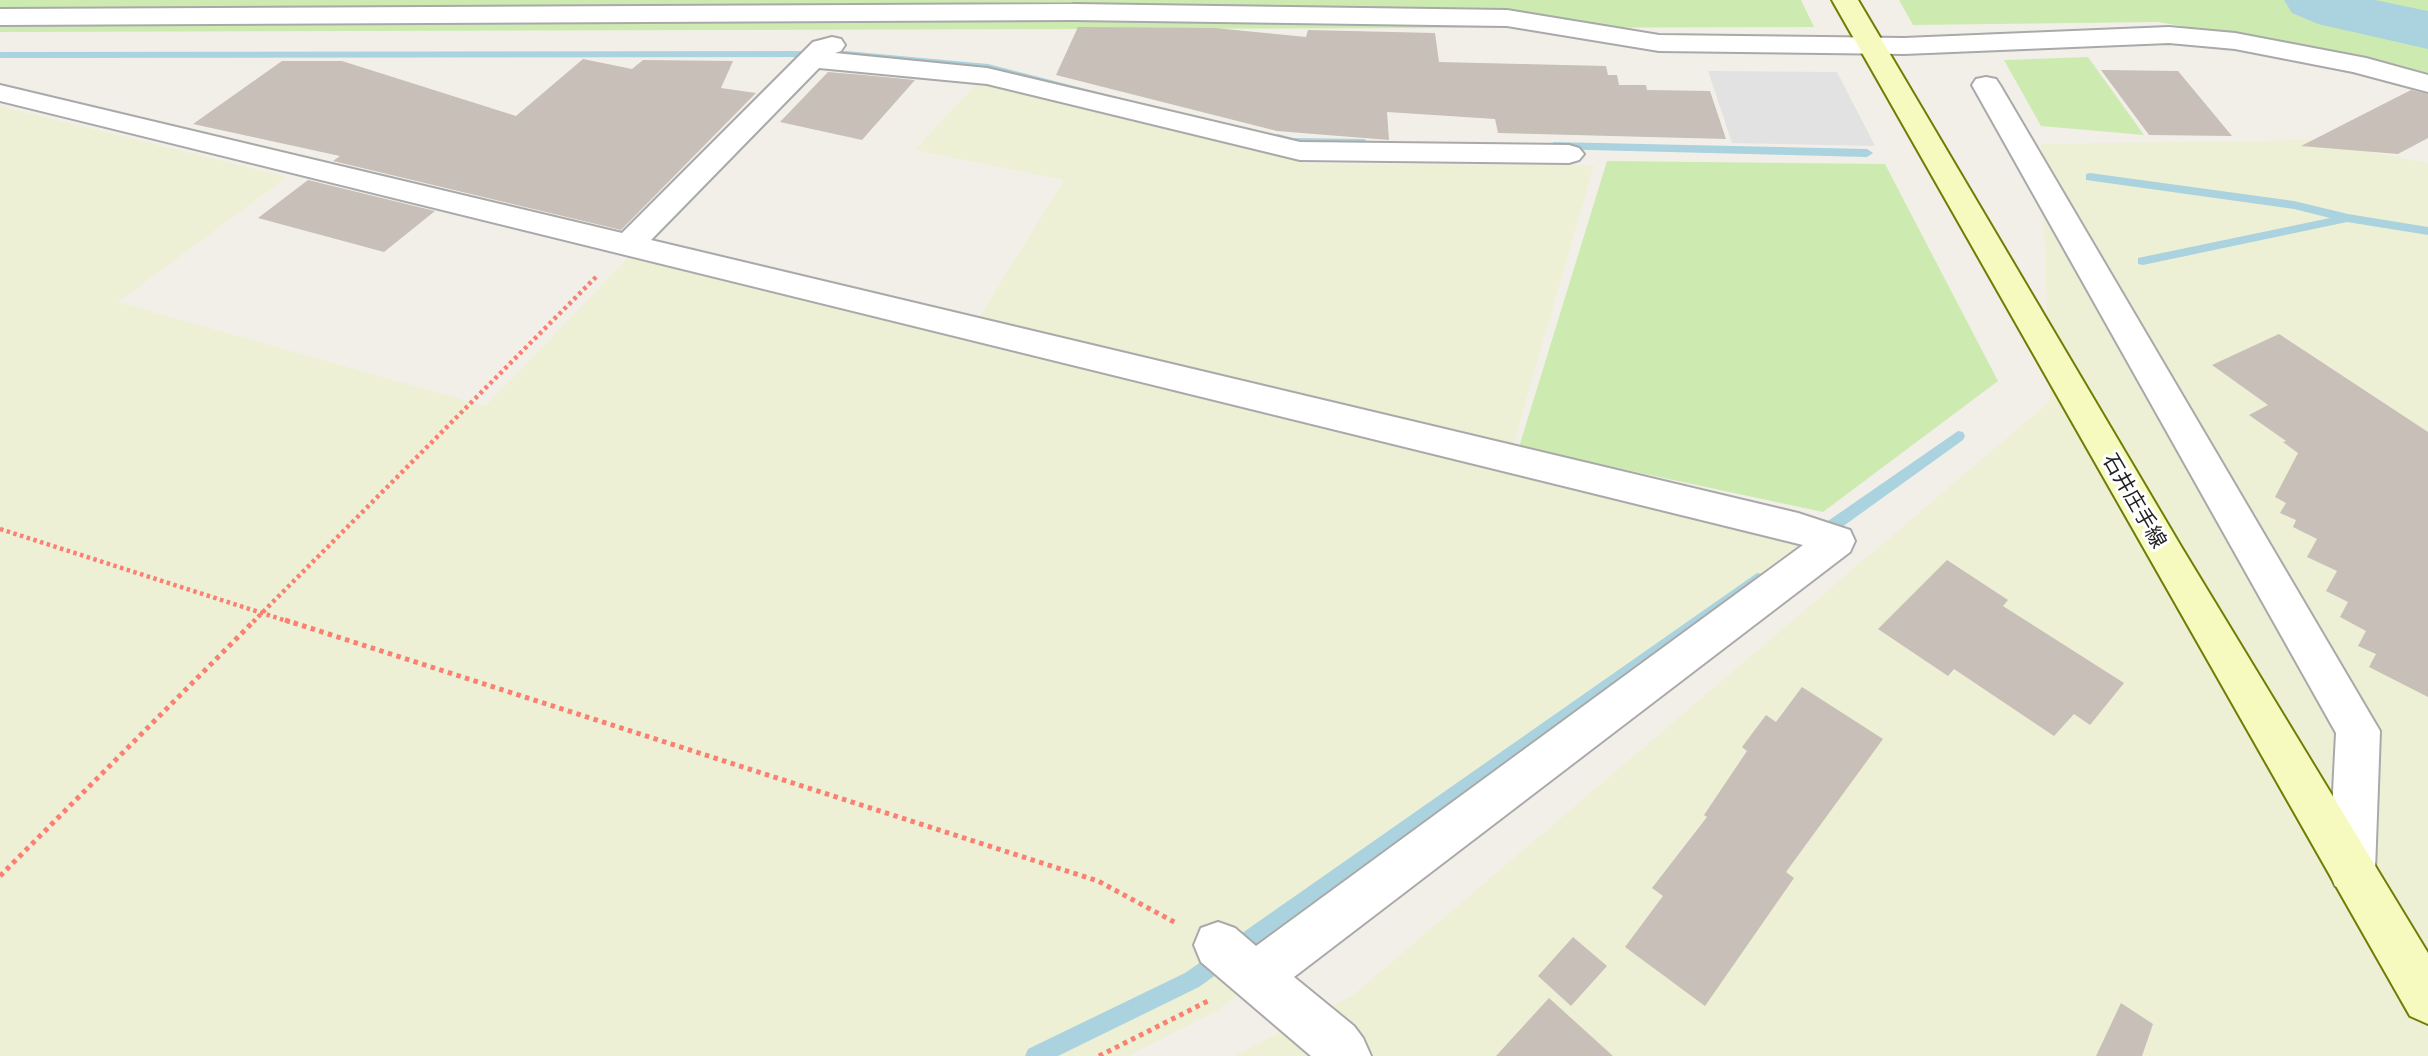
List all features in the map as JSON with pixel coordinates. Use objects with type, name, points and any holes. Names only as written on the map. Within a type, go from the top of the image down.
[{"type":"main road","name":"石井庄手線","points":[[1857,22],[2168,559],[2428,999]]},
{"type":"street","points":[[627,246],[818,54],[924,12]]},
{"type":"street","points":[[0,17],[1073,12],[1507,18],[1660,43],[1857,22],[2169,35],[2262,46],[2356,64],[2428,84]]},
{"type":"street","points":[[818,54],[987,76],[1300,151],[1569,154]]},
{"type":"street","points":[[1986,85],[2358,730],[2352,871]]},
{"type":"street","points":[[0,93],[1817,534],[1254,977]]},
{"type":"street","points":[[1218,945],[1336,1044],[1346,1056]]},
{"type":"path","points":[[0,876],[627,246]]},
{"type":"path","points":[[0,529],[1098,881],[1218,945]]},
{"type":"path","points":[[1099,1056],[1254,977]]},
{"type":"green space","points":[[0,0],[1801,0],[1814,27],[0,32]]},
{"type":"green space","points":[[1899,0],[2428,0],[2428,75],[2376,59],[2158,22],[1913,25]]},
{"type":"green space","points":[[2088,57],[2144,135],[2041,126],[2004,60]]},
{"type":"green space","points":[[979,82],[1309,164],[1594,165],[1508,463],[1859,537],[1218,1010],[1128,1056],[0,1056],[0,106],[287,177],[118,302],[485,406],[630,256],[970,332],[1064,180],[914,150]]},
{"type":"green space","points":[[2309,140],[2428,163],[2428,1056],[1234,1056],[1353,995],[2050,401],[2041,144]]},
{"type":"green space","points":[[1607,161],[1885,164],[1998,381],[1823,512],[1519,447]]},
{"type":"shaded area","points":[[1708,71],[1837,72],[1875,146],[1732,143]]},
{"type":"building","points":[[1078,27],[1215,28],[1306,37],[1308,30],[1435,33],[1439,62],[1606,66],[1608,75],[1617,75],[1619,85],[1646,85],[1647,90],[1710,91],[1726,139],[1498,133],[1495,119],[1387,112],[1389,140],[1277,131],[1056,75]]},
{"type":"building","points":[[583,59],[632,69],[643,60],[733,61],[721,88],[756,93],[621,230],[333,161],[340,156],[193,124],[282,61],[342,61],[516,116]]},
{"type":"building","points":[[2101,70],[2178,71],[2232,136],[2149,135]]},
{"type":"building","points":[[828,72],[915,80],[862,140],[780,122]]},
{"type":"building","points":[[2411,90],[2428,94],[2428,138],[2398,154],[2301,146]]},
{"type":"building","points":[[308,180],[435,211],[384,252],[258,218]]},
{"type":"building","points":[[2279,334],[2428,432],[2428,697],[2369,667],[2376,654],[2358,646],[2366,631],[2340,617],[2348,602],[2326,591],[2337,571],[2307,557],[2317,539],[2293,527],[2296,520],[2280,513],[2286,503],[2275,497],[2298,453],[2283,442],[2286,441],[2249,415],[2268,405],[2212,365]]},
{"type":"building","points":[[1947,560],[2008,600],[2003,606],[2124,683],[2090,725],[2074,714],[2054,736],[1954,669],[1948,676],[1878,629]]},
{"type":"building","points":[[1802,687],[1883,739],[1786,872],[1794,878],[1705,1006],[1625,947],[1663,896],[1652,888],[1707,817],[1704,815],[1747,751],[1742,747],[1766,715],[1776,722]]},
{"type":"building","points":[[1573,937],[1607,966],[1571,1006],[1538,976]]},
{"type":"building","points":[[1549,998],[1613,1056],[1496,1056]]},
{"type":"building","points":[[2121,1003],[2153,1024],[2142,1056],[2096,1056]]},
{"type":"waterway","points":[[2314,0],[2340,11],[2428,30]]},
{"type":"waterway","points":[[0,55],[846,54],[988,67],[1154,108]]},
{"type":"waterway","points":[[1278,138],[1292,142],[1364,143]]},
{"type":"waterway","points":[[1554,146],[1867,153]]},
{"type":"waterway","points":[[2090,177],[2294,205],[2348,218],[2428,231]]},
{"type":"waterway","points":[[2143,261],[2342,219]]},
{"type":"waterway","points":[[1818,536],[1958,436]]},
{"type":"waterway","points":[[1035,1056],[1192,980],[1757,579]]}]
